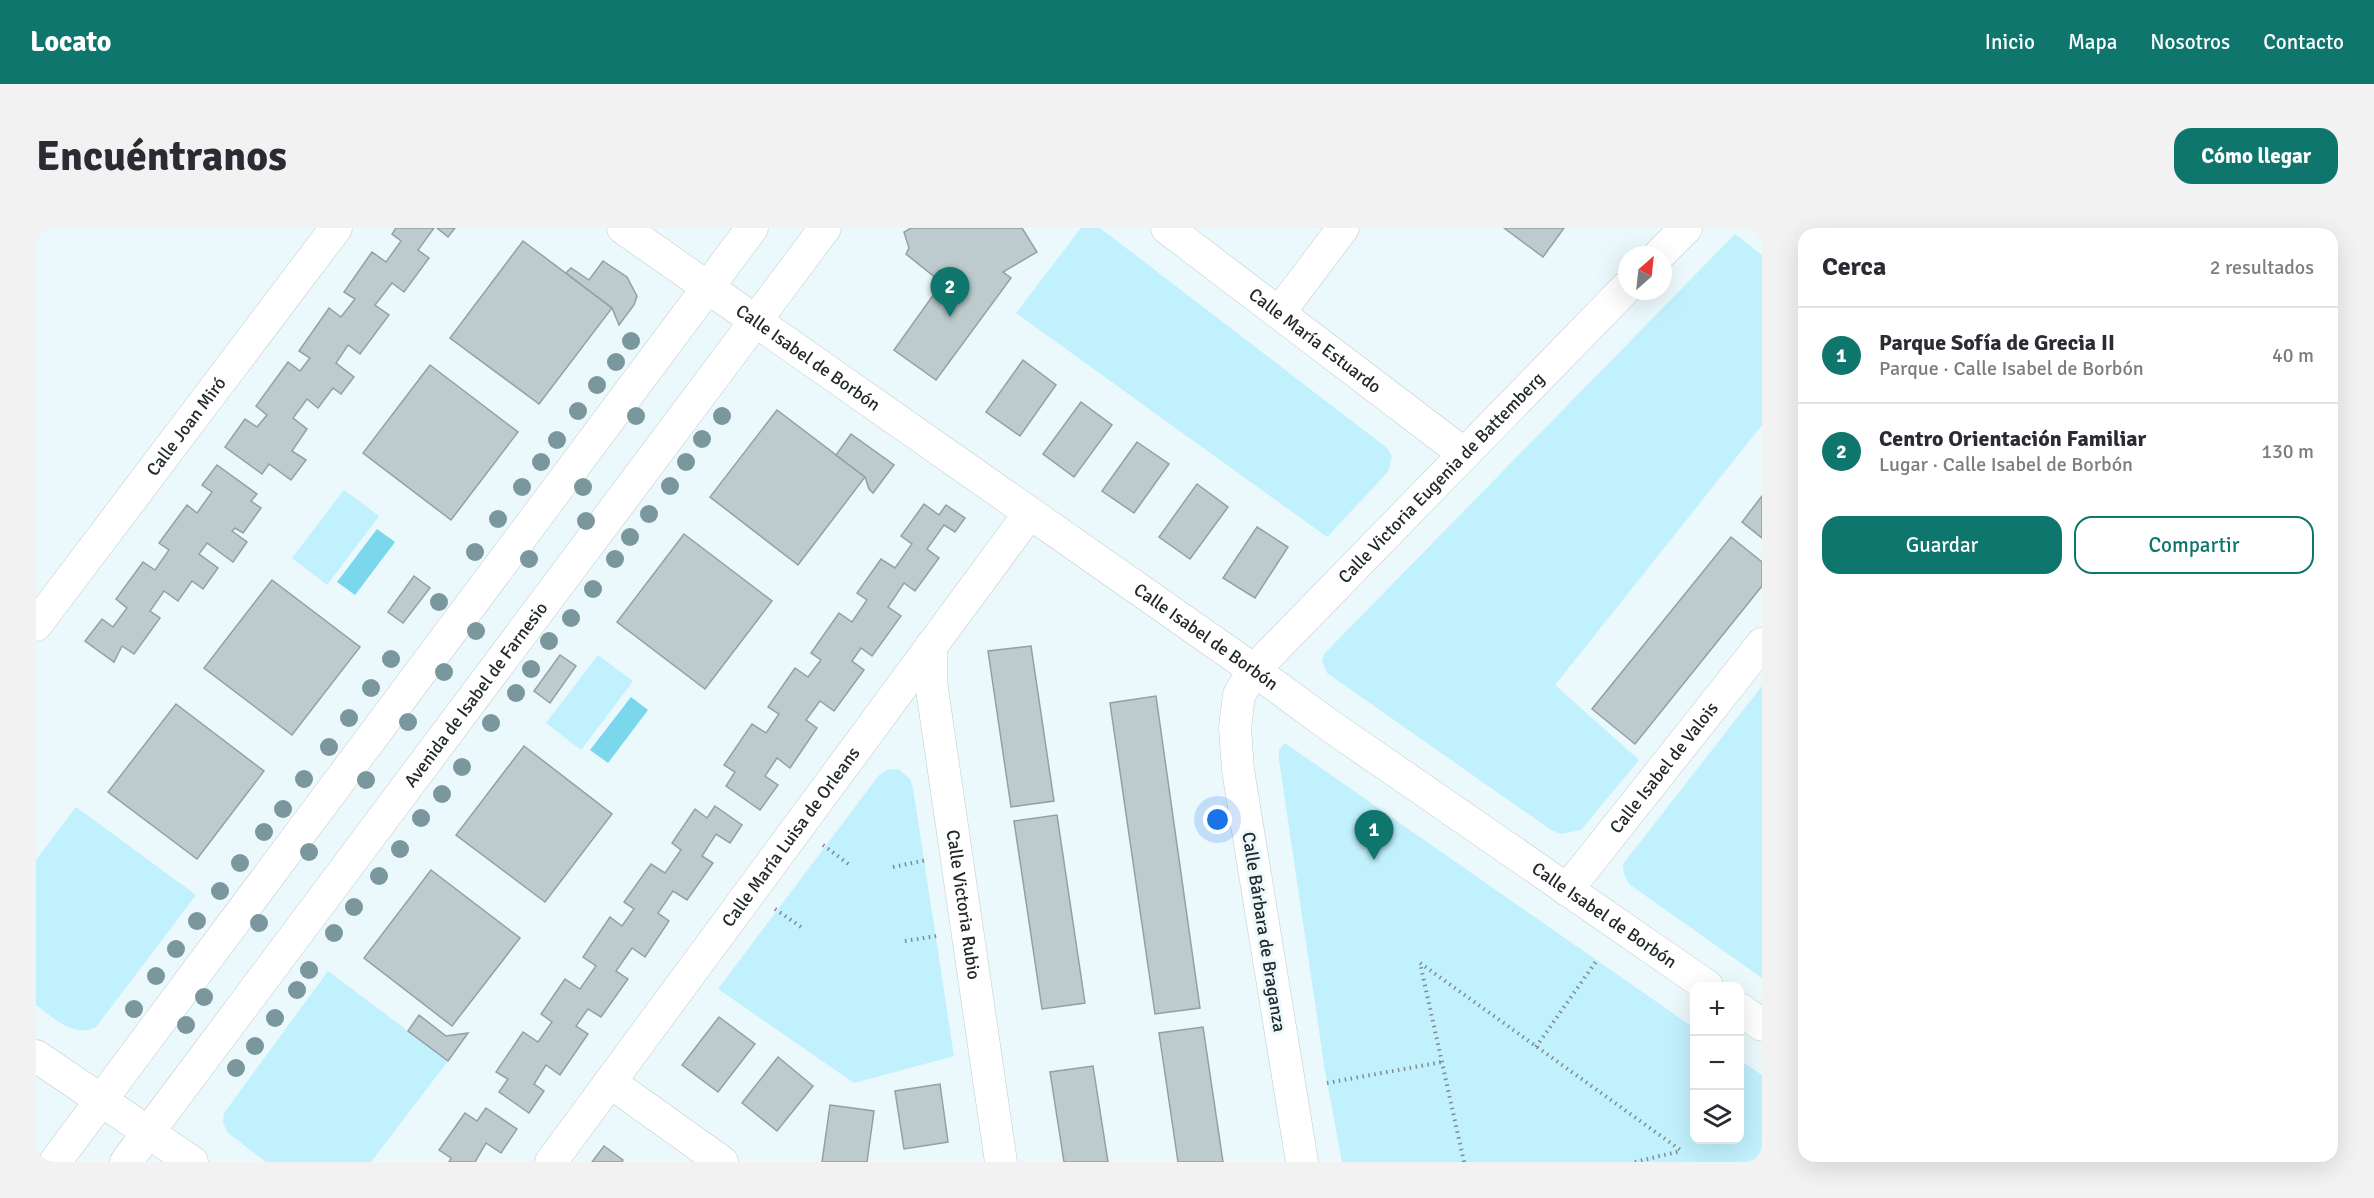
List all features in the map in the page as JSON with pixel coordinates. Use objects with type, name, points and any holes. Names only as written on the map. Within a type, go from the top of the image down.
[{"type":"street","name":"Calle Joan Miró","points":[[36,625],[336,228]]},
{"type":"street","name":"Calle Isabel de Borbón","points":[[623,228],[1700,982]]},
{"type":"street","points":[[55,1162],[752,228]]},
{"type":"street","name":"Avenida de Isabel de Farnesio","points":[[126,1162],[825,228]]},
{"type":"street","name":"Calle María Estuardo","points":[[1167,228],[1463,453]]},
{"type":"street","points":[[1279,313],[1343,228]]},
{"type":"street","points":[[1668,246],[1686,228]]},
{"type":"street","name":"Calle Victoria Eugenia de Battemberg","points":[[1254,670],[1618,296]]},
{"type":"street","name":"Calle María Luisa de Orleans","points":[[551,1162],[1029,514]]},
{"type":"street","name":"Calle Isabel de Valois","points":[[1567,890],[1762,644]]},
{"type":"street","name":"Calle Victoria Rubio","points":[[932,646],[932,682],[1001,1162]]},
{"type":"street","name":"Calle Bárbara de Braganza","points":[[1254,670],[1239,694],[1235,728],[1238,770],[1302,1162]]},
{"type":"street","points":[[1744,1012],[1762,1025]]},
{"type":"street","points":[[36,1056],[100,1102],[192,1162]]},
{"type":"street","points":[[610,1082],[722,1162]]},
{"type":"path","points":[[821,844],[851,866]]},
{"type":"path","points":[[893,867],[930,860]]},
{"type":"path","points":[[773,908],[804,929]]},
{"type":"path","points":[[905,941],[941,936]]},
{"type":"path","points":[[1536,1047],[1597,960]]},
{"type":"path","points":[[1464,1162],[1420,963],[1682,1151],[1635,1162]]},
{"type":"path","points":[[1327,1083],[1442,1062]]},
{"type":"shaded area","points":[[1081,228],[1100,228],[1387,448],[1392,456],[1388,472],[1327,537],[1016,313]]},
{"type":"shaded area","points":[[1735,234],[1762,255],[1762,425],[1555,685],[1639,760],[1581,830],[1561,834],[1551,830],[1327,673],[1322,661],[1325,653]]},
{"type":"shaded area","points":[[344,490],[379,516],[327,585],[292,558]]},
{"type":"shaded area","points":[[598,655],[633,681],[581,750],[546,723]]},
{"type":"shaded area","points":[[1762,686],[1762,978],[1629,884],[1624,874],[1623,864]]},
{"type":"shaded area","points":[[1285,743],[1690,1025],[1690,1144],[1744,1144],[1744,1063],[1762,1075],[1762,1162],[1342,1162],[1325,1071],[1279,750]]},
{"type":"shaded area","points":[[898,769],[910,779],[913,788],[954,1056],[854,1083],[718,989],[879,775],[887,770]]},
{"type":"shaded area","points":[[76,807],[196,895],[96,1027],[88,1030],[64,1025],[36,1005],[36,860]]},
{"type":"shaded area","points":[[328,971],[448,1061],[371,1162],[266,1162],[227,1132],[223,1122],[224,1113]]},
{"type":"water","points":[[377,529],[395,542],[355,595],[337,582]]},
{"type":"water","points":[[631,697],[648,710],[608,763],[590,750]]},
{"type":"building","points":[[396,228],[434,228],[418,250],[429,258],[404,292],[392,283],[375,305],[389,315],[360,354],[348,345],[336,363],[354,377],[341,394],[333,388],[318,408],[307,399],[293,418],[307,429],[292,451],[306,460],[291,480],[269,464],[262,474],[225,447],[245,419],[257,427],[267,415],[256,406],[288,362],[300,371],[310,358],[299,351],[329,308],[341,317],[355,299],[344,292],[372,252],[386,262],[401,241],[392,234]]},
{"type":"building","points":[[437,228],[455,228],[448,237]]},
{"type":"building","points":[[911,228],[1022,228],[1037,252],[1003,272],[1011,278],[936,380],[894,350],[942,283],[906,254],[909,248],[904,232]]},
{"type":"building","points":[[1504,228],[1564,228],[1543,257]]},
{"type":"building","points":[[523,241],[612,308],[539,404],[450,338]]},
{"type":"building","points":[[603,261],[627,277],[637,296],[634,305],[619,325],[612,308],[566,273],[571,268],[589,280]]},
{"type":"building","points":[[1023,360],[1056,385],[1020,436],[986,412]]},
{"type":"building","points":[[430,365],[518,432],[451,520],[363,453]]},
{"type":"building","points":[[1081,402],[1112,425],[1074,477],[1043,454]]},
{"type":"building","points":[[777,410],[865,477],[798,565],[710,497]]},
{"type":"building","points":[[851,434],[894,465],[873,493],[865,477],[836,455]]},
{"type":"building","points":[[1137,442],[1169,464],[1134,513],[1102,491]]},
{"type":"building","points":[[217,465],[257,494],[251,501],[261,508],[243,533],[235,528],[232,531],[247,542],[233,562],[207,543],[199,554],[218,568],[203,589],[192,581],[178,601],[164,591],[150,611],[160,618],[134,654],[122,646],[114,662],[85,641],[102,619],[113,627],[127,608],[116,599],[143,562],[155,570],[169,550],[159,543],[187,505],[197,513],[212,492],[202,485]]},
{"type":"building","points":[[1197,484],[1228,507],[1190,559],[1159,537]]},
{"type":"building","points":[[1762,496],[1762,538],[1742,522]]},
{"type":"building","points":[[924,504],[939,515],[946,505],[965,518],[955,532],[944,525],[927,549],[939,558],[915,591],[904,583],[888,607],[901,616],[872,656],[861,648],[852,661],[864,670],[834,711],[820,701],[806,720],[817,728],[790,768],[777,758],[765,776],[778,785],[760,810],[726,786],[735,772],[724,765],[752,724],[766,733],[779,714],[768,707],[795,668],[808,677],[821,660],[811,653],[839,613],[852,622],[867,600],[857,593],[881,559],[895,568],[912,544],[901,536]]},
{"type":"building","points":[[1257,527],[1288,547],[1255,598],[1223,578]]},
{"type":"building","points":[[684,534],[772,601],[705,689],[617,622]]},
{"type":"building","points":[[1731,537],[1762,562],[1762,586],[1635,744],[1592,709]]},
{"type":"building","points":[[414,576],[430,588],[403,623],[388,612]]},
{"type":"building","points":[[272,580],[360,647],[292,735],[204,668]]},
{"type":"building","points":[[1031,646],[1054,801],[1011,807],[988,651]]},
{"type":"building","points":[[560,655],[576,666],[550,703],[534,691]]},
{"type":"building","points":[[1156,696],[1200,1008],[1155,1014],[1110,703]]},
{"type":"building","points":[[176,704],[264,771],[197,859],[108,792]]},
{"type":"building","points":[[524,746],[612,814],[545,902],[456,835]]},
{"type":"building","points":[[715,806],[742,825],[730,843],[716,834],[702,856],[713,863],[687,900],[673,891],[658,913],[669,921],[645,957],[632,948],[616,971],[628,979],[601,1017],[588,1009],[576,1026],[588,1034],[560,1075],[546,1065],[534,1084],[544,1091],[529,1113],[499,1092],[508,1079],[496,1072],[523,1032],[538,1042],[552,1022],[541,1014],[565,979],[580,989],[596,966],[583,957],[610,917],[622,926],[634,909],[624,902],[651,864],[665,873],[681,850],[672,843],[695,809],[707,818]]},
{"type":"building","points":[[1057,815],[1085,1003],[1042,1009],[1014,821]]},
{"type":"building","points":[[431,870],[520,938],[452,1026],[364,958]]},
{"type":"building","points":[[419,1015],[446,1036],[468,1033],[448,1061],[408,1031]]},
{"type":"building","points":[[719,1017],[755,1044],[718,1092],[682,1065]]},
{"type":"building","points":[[1203,1027],[1223,1162],[1178,1162],[1159,1033]]},
{"type":"building","points":[[778,1057],[813,1086],[777,1131],[742,1103]]},
{"type":"building","points":[[1093,1066],[1108,1162],[1064,1162],[1050,1072]]},
{"type":"building","points":[[940,1084],[948,1142],[904,1149],[895,1091]]},
{"type":"building","points":[[830,1105],[874,1111],[867,1162],[822,1162]]},
{"type":"building","points":[[486,1108],[517,1129],[501,1153],[486,1143],[475,1162],[449,1162],[451,1158],[439,1150],[465,1113],[477,1121]]},
{"type":"building","points":[[604,1146],[623,1160],[622,1162],[592,1162]]},
{"type":"place","name":"Centro Orientación Familiar","points":[[950,317]]},
{"type":"place","name":"Parque Sofía de Grecia II","points":[[1374,860]]}]
